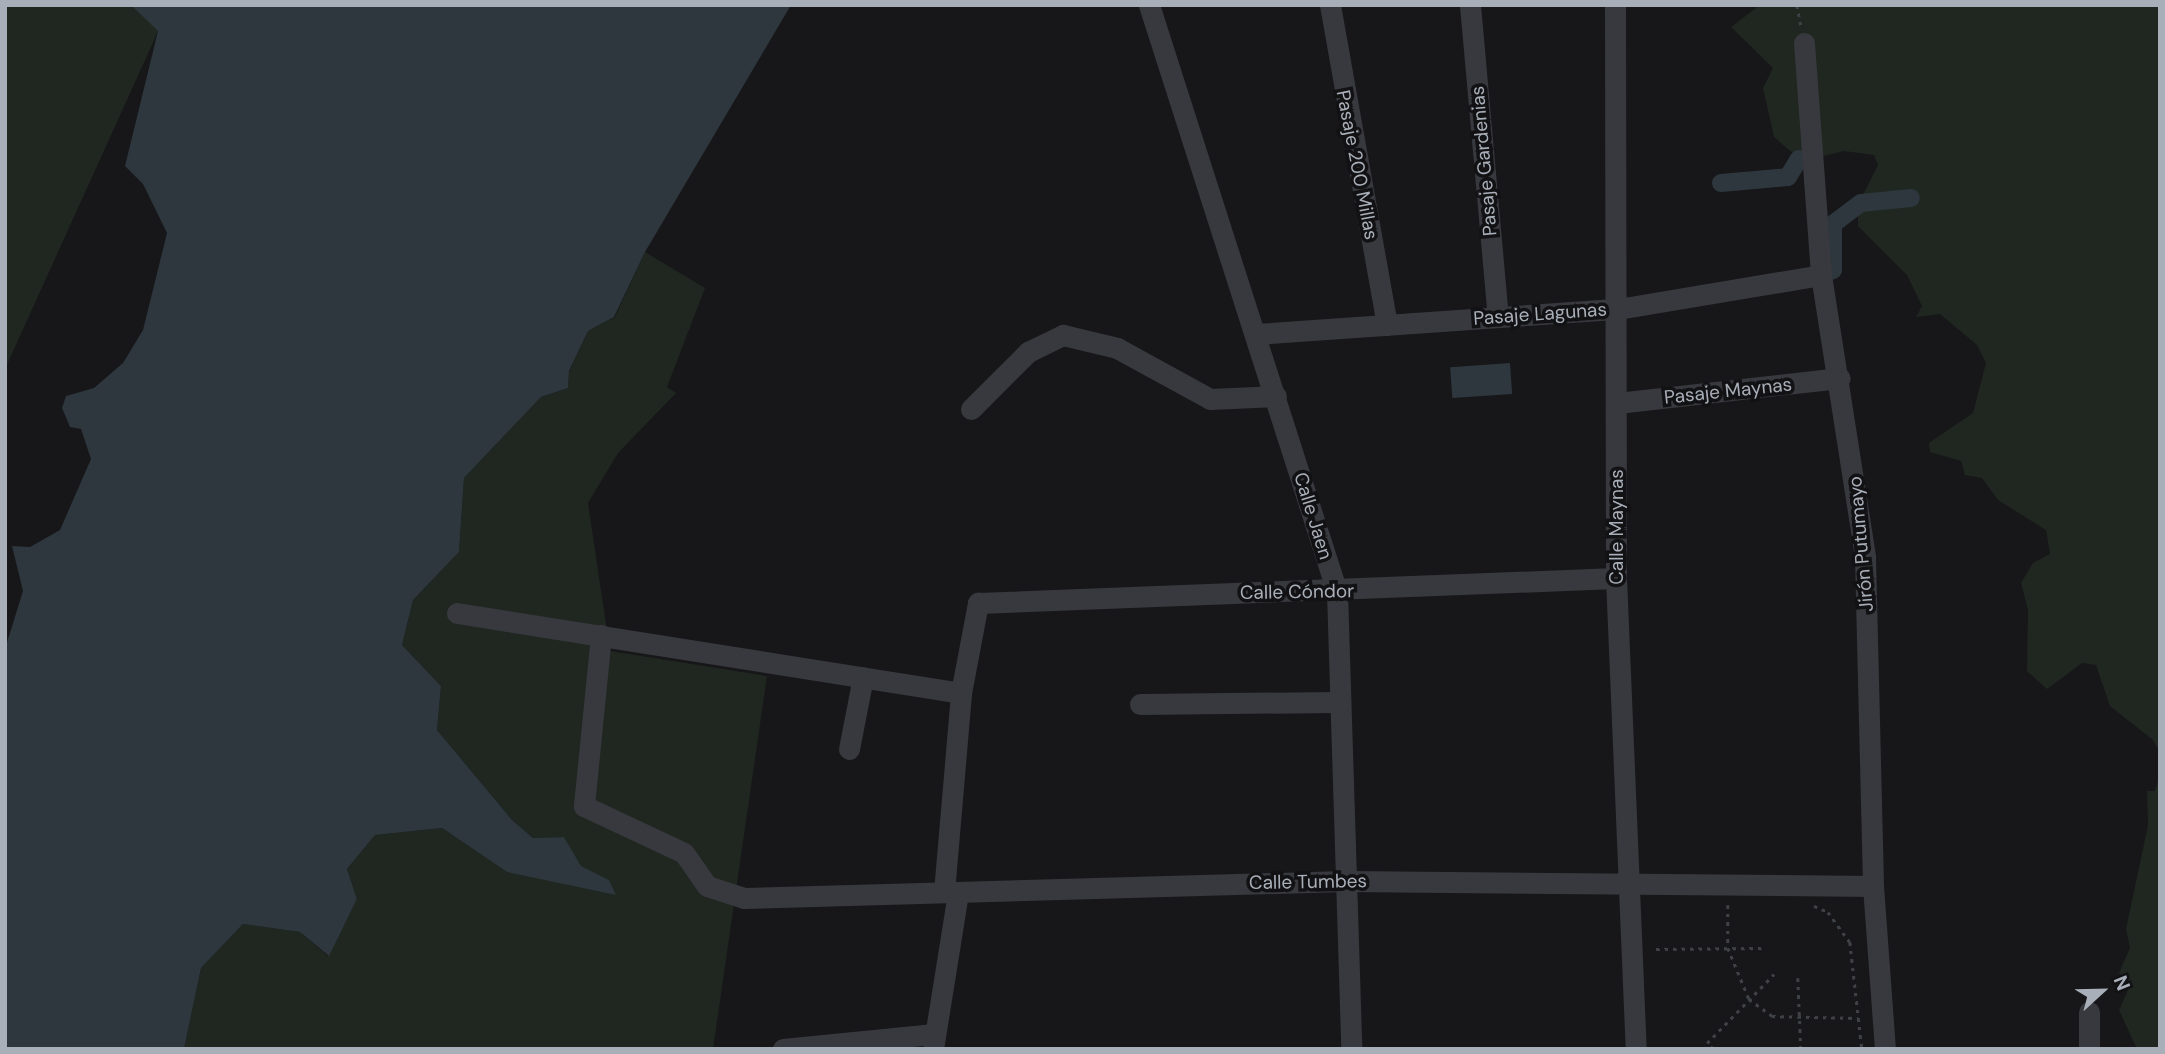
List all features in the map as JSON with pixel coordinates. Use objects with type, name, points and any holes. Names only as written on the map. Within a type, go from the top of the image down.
[{"type":"street","name":"Calle Jaen","points":[[1149,5],[1337,592],[1351,1049]]},
{"type":"street","name":"Pasaje 200 Millas","points":[[1330,5],[1387,325]]},
{"type":"street","name":"Pasaje Gardenias","points":[[1471,5],[1498,317]]},
{"type":"street","name":"Calle Maynas","points":[[1615,5],[1618,309],[1616,578],[1626,881],[1636,1049]]},
{"type":"street","name":"Jirón Putumayo","points":[[1804,43],[1821,275],[1840,378],[1865,556],[1873,886],[1885,1049]]},
{"type":"street","name":"Pasaje Lagunas","points":[[1256,334],[1618,309],[1821,275]]},
{"type":"street","points":[[971,409],[1028,352],[1063,335],[1117,348],[1210,398],[1276,396]]},
{"type":"street","name":"Pasaje Maynas","points":[[1617,404],[1840,378]]},
{"type":"street","name":"Calle Cóndor","points":[[961,693],[978,603],[1337,592],[1616,578]]},
{"type":"street","points":[[457,613],[961,693],[951,893],[933,1042],[783,1049]]},
{"type":"street","name":"Calle Tumbes","points":[[601,635],[583,806],[684,853],[707,886],[744,898],[1345,881],[1626,881],[1873,886]]},
{"type":"street","points":[[849,749],[863,677]]},
{"type":"street","points":[[1140,704],[1340,702]]},
{"type":"street","points":[[2089,1012],[2089,1049]]},
{"type":"path","points":[[1741,900],[1728,901],[1728,948],[1749,999],[1772,1016],[1799,1020],[1858,1018]]},
{"type":"path","points":[[1804,902],[1828,912],[1850,942],[1862,1048],[1834,1049]]},
{"type":"path","points":[[1656,949],[1764,948]]},
{"type":"path","points":[[1713,1049],[1707,1043],[1774,974]]},
{"type":"path","points":[[1798,978],[1801,1049]]},
{"type":"shaded area","points":[[5,5],[170,5],[5,369]]},
{"type":"shaded area","points":[[131,5],[791,5],[645,252],[614,317],[588,331],[569,371],[568,388],[541,397],[464,478],[459,552],[413,600],[402,645],[441,686],[437,730],[512,820],[533,838],[564,837],[581,866],[609,880],[616,895],[507,872],[442,828],[375,835],[347,869],[357,899],[329,956],[300,932],[243,924],[201,968],[184,1049],[5,1049],[5,649],[23,591],[12,546],[30,547],[60,530],[91,459],[81,429],[70,427],[62,408],[66,396],[94,388],[123,363],[143,330],[167,233],[143,184],[125,166],[158,31]]},
{"type":"shaded area","points":[[1760,5],[2160,5],[2160,753],[2153,740],[2110,706],[2096,665],[2082,663],[2047,689],[2027,671],[2028,610],[2021,583],[2033,563],[2050,554],[2046,530],[1998,500],[1982,478],[1965,475],[1961,461],[1930,452],[1929,443],[1973,413],[1986,363],[1977,345],[1940,314],[1916,317],[1922,306],[1907,275],[1858,226],[1858,205],[1878,165],[1874,155],[1844,151],[1802,161],[1774,137],[1763,88],[1773,68],[1731,27]]},
{"type":"shaded area","points":[[645,252],[705,288],[667,387],[676,393],[618,453],[588,503],[610,651],[767,676],[713,1049],[184,1049],[201,968],[243,924],[300,932],[328,956],[357,899],[347,869],[375,835],[442,828],[507,872],[609,880],[581,867],[564,837],[533,838],[512,820],[437,730],[441,686],[402,645],[413,600],[459,552],[464,478],[541,397],[568,388],[569,372],[588,331],[615,317]]},
{"type":"shaded area","points":[[1510,363],[1512,394],[1452,398],[1450,367]]},
{"type":"shaded area","points":[[2160,774],[2160,1049],[2137,1049],[2119,1010],[2130,986],[2119,973],[2130,948],[2126,929],[2148,825],[2147,791],[2155,791]]},
{"type":"waterway","points":[[1721,183],[1788,177],[1799,159]]},
{"type":"waterway","points":[[1821,275],[1833,270],[1833,224],[1861,203],[1911,198]]}]
